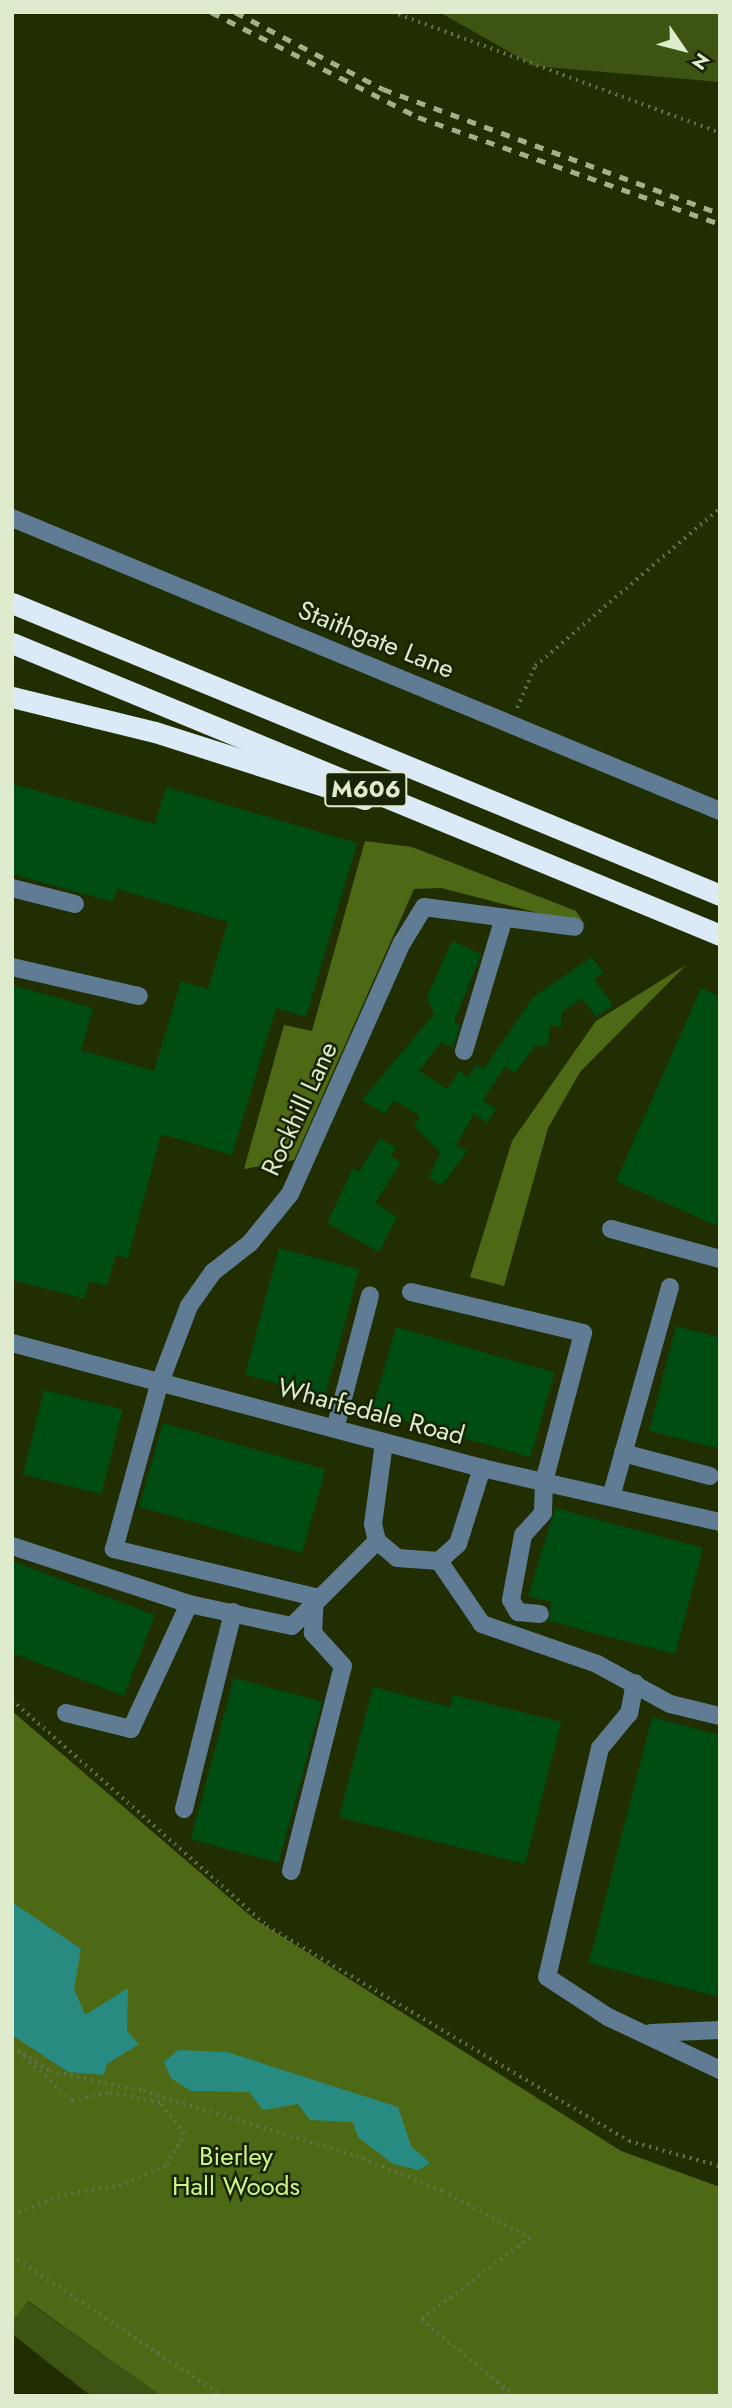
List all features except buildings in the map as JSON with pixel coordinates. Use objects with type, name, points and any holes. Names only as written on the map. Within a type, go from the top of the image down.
[{"type":"highway","name":"M606","points":[[12,603],[720,895]]},
{"type":"highway","name":"M606","points":[[12,643],[720,935]]},
{"type":"highway","name":"M606","points":[[12,697],[155,732],[318,789],[425,813]]},
{"type":"street","name":"Staithgate Lane","points":[[12,519],[720,811]]},
{"type":"street","points":[[12,888],[75,904]]},
{"type":"street","name":"Rockhill Lane","points":[[315,1597],[114,1549],[159,1385],[190,1306],[213,1272],[250,1243],[290,1194],[417,915],[438,904],[504,918],[575,927]]},
{"type":"street","points":[[464,1051],[504,918]]},
{"type":"street","points":[[12,967],[139,996]]},
{"type":"street","points":[[611,1229],[720,1259]]},
{"type":"street","points":[[611,1497],[670,1287]]},
{"type":"street","points":[[411,1292],[583,1333],[544,1482],[543,1513],[523,1535],[511,1600],[518,1612],[540,1614]]},
{"type":"street","points":[[335,1429],[370,1296]]},
{"type":"street","name":"Wharfedale Road","points":[[12,1343],[159,1385],[482,1468],[720,1522]]},
{"type":"street","points":[[384,1443],[373,1492],[377,1541],[397,1558],[439,1561]]},
{"type":"street","points":[[624,1453],[710,1476]]},
{"type":"street","points":[[439,1561],[469,1523],[482,1468]]},
{"type":"street","points":[[12,1546],[189,1604],[292,1626],[315,1597],[377,1541]]},
{"type":"street","points":[[439,1561],[482,1624],[642,1687],[670,1704],[720,1716]]},
{"type":"street","points":[[291,1871],[343,1666],[313,1633],[315,1597]]},
{"type":"street","points":[[66,1713],[131,1729],[189,1604]]},
{"type":"street","points":[[184,1810],[233,1612]]},
{"type":"street","points":[[642,1687],[629,1713],[600,1748],[547,1977],[608,2017],[651,2034],[720,2070]]},
{"type":"street","points":[[651,2034],[720,2030]]},
{"type":"path","points":[[392,12],[720,134]]},
{"type":"path","points":[[511,723],[535,666],[720,508]]},
{"type":"path","points":[[12,1700],[267,1926],[629,2141],[720,2166]]},
{"type":"path","points":[[12,2046],[72,2101],[108,2093],[160,2104],[184,2134],[167,2165],[119,2186],[71,2193],[12,2214]]},
{"type":"path","points":[[12,2046],[50,2071],[143,2091],[356,2156],[443,2190],[530,2238],[421,2320],[515,2396]]},
{"type":"path","points":[[12,2256],[223,2396]]},
{"type":"green space","points":[[439,12],[720,12],[720,82],[534,66]]},
{"type":"green space","points":[[365,841],[412,847],[576,911],[585,925],[441,888],[414,889],[294,1160],[244,1169],[284,1025],[312,1031]]},
{"type":"green space","points":[[686,965],[580,1072],[548,1128],[504,1286],[470,1277],[512,1141],[596,1021]]},
{"type":"green space","name":"Bierley Hall Woods","points":[[12,1711],[253,1918],[621,2151],[720,2187],[720,2396],[161,2396],[28,2301],[12,2322]]},
{"type":"green space","points":[[27,2301],[161,2396],[91,2396],[12,2334],[12,2322]]},
{"type":"water","points":[[12,1902],[81,1949],[74,1989],[85,2015],[128,1988],[127,2031],[139,2044],[107,2064],[104,2075],[68,2072],[12,2035]]},
{"type":"water","points":[[178,2050],[227,2052],[398,2107],[411,2146],[430,2163],[419,2170],[393,2164],[358,2137],[353,2122],[310,2120],[298,2104],[263,2110],[249,2092],[191,2091],[171,2078],[164,2062]]},
{"type":"railway","points":[[211,12],[418,117],[720,224]]},
{"type":"railway","points":[[235,12],[383,89],[719,213]]}]
